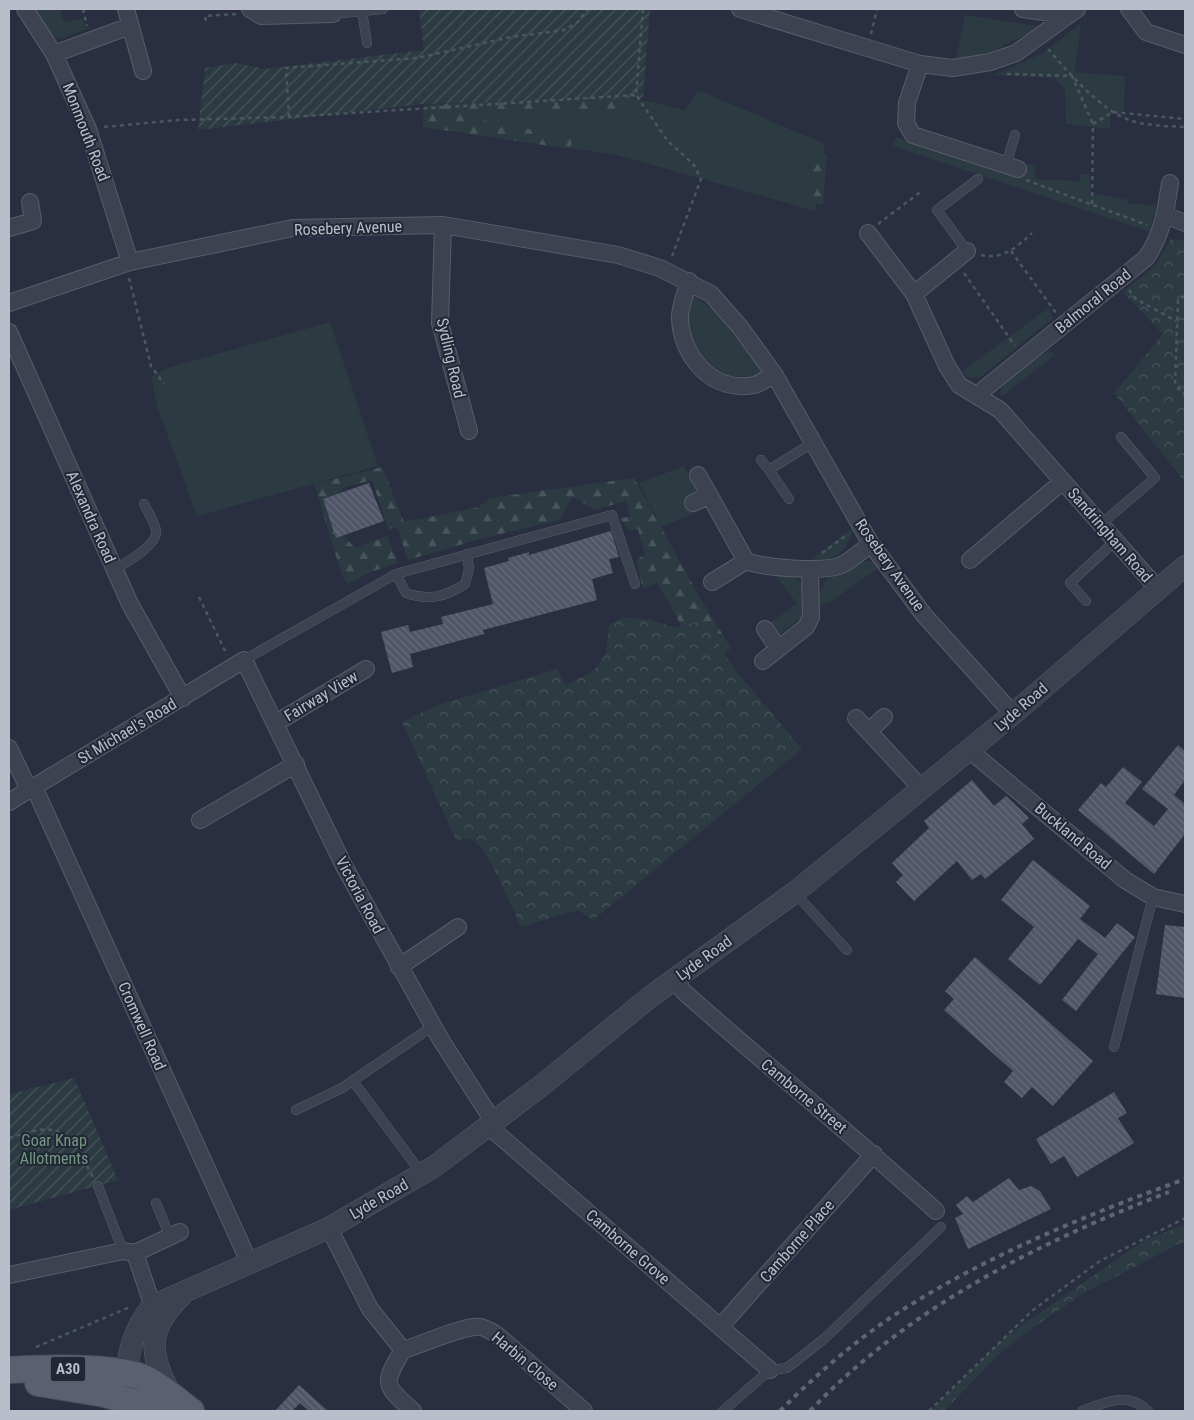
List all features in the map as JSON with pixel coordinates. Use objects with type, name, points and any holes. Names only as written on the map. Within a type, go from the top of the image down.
[{"type":"main road","name":"A30","points":[[9,1370],[52,1368],[140,1375],[166,1406]]},
{"type":"main road","name":"A30","points":[[9,1381],[37,1382],[192,1411]]},
{"type":"street","name":"Monmouth Road","points":[[25,9],[54,54],[88,129],[128,263]]},
{"type":"street","points":[[126,9],[143,71]]},
{"type":"street","points":[[740,9],[920,64],[953,68],[982,63],[1016,53],[1071,12]]},
{"type":"street","points":[[1023,9],[1071,12]]},
{"type":"street","points":[[1130,9],[1146,32],[1185,45]]},
{"type":"street","points":[[252,10],[261,16],[308,12],[333,14]]},
{"type":"street","points":[[54,54],[130,26]]},
{"type":"street","points":[[920,64],[907,103],[906,123],[913,135],[1012,167]]},
{"type":"street","name":"Balmoral Road","points":[[977,395],[1146,258],[1156,243],[1163,222],[1170,183]]},
{"type":"street","points":[[9,228],[33,221],[30,202]]},
{"type":"street","points":[[1163,222],[1185,224]]},
{"type":"street","name":"Rosebery Avenue","points":[[9,303],[128,263],[293,228],[443,225],[618,255],[660,268],[690,281],[711,294],[740,327],[774,374],[871,544],[924,615],[1013,714]]},
{"type":"street","name":"Sydling Road","points":[[443,225],[440,323],[469,431]]},
{"type":"street","name":"Sandringham Road","points":[[868,234],[914,294],[947,366],[959,385],[1000,410],[1158,589]]},
{"type":"street","points":[[914,294],[961,256]]},
{"type":"street","points":[[690,281],[680,318],[684,340],[695,363],[711,378],[734,385],[755,385],[774,374]]},
{"type":"street","name":"Alexandra Road","points":[[9,332],[130,604],[183,698]]},
{"type":"street","points":[[698,475],[701,500],[746,561],[758,565],[805,569],[841,566],[871,544]]},
{"type":"street","name":"Sandringham Road","points":[[970,560],[1063,481]]},
{"type":"street","points":[[712,582],[746,561]]},
{"type":"street","name":"Lyde Road","points":[[154,1308],[184,1292],[329,1228],[422,1174],[674,979],[794,893],[1013,714],[1185,566]]},
{"type":"street","points":[[763,661],[806,627],[811,617],[805,569]]},
{"type":"street","points":[[765,630],[778,648]]},
{"type":"street","name":"St Michael's Road","points":[[9,802],[239,664]]},
{"type":"street","name":"Victoria Road","points":[[239,664],[276,723],[344,866],[399,967],[490,1123]]},
{"type":"street","name":"Fairway View","points":[[276,723],[366,669]]},
{"type":"street","points":[[869,731],[884,717]]},
{"type":"street","points":[[856,718],[922,789]]},
{"type":"street","name":"Cromwell Road","points":[[9,748],[31,789],[250,1264]]},
{"type":"street","name":"Buckland Road","points":[[969,750],[1125,880],[1153,896],[1185,904]]},
{"type":"street","points":[[200,820],[296,764]]},
{"type":"street","points":[[399,967],[458,928]]},
{"type":"street","name":"Camborne Street","points":[[674,979],[684,992],[771,1069],[874,1154],[936,1211]]},
{"type":"street","name":"Camborne Grove","points":[[490,1123],[770,1370]]},
{"type":"street","name":"Camborne Place","points":[[720,1327],[874,1154]]},
{"type":"street","points":[[329,1228],[370,1309],[403,1350],[390,1371],[388,1383],[391,1392],[413,1411]]},
{"type":"street","points":[[9,1275],[129,1252],[175,1234]]},
{"type":"street","points":[[105,1394],[140,1375],[154,1335],[154,1308],[129,1252]]},
{"type":"street","points":[[140,1375],[133,1341],[140,1324],[154,1308]]},
{"type":"street","name":"Harbin Close","points":[[403,1350],[466,1328],[482,1327],[496,1334],[584,1411]]},
{"type":"lane","points":[[333,14],[383,9]]},
{"type":"lane","points":[[362,11],[367,43]]},
{"type":"lane","points":[[1012,167],[1015,136]]},
{"type":"lane","points":[[961,256],[938,210],[978,179]]},
{"type":"lane","points":[[1100,524],[1155,478],[1121,437]]},
{"type":"lane","points":[[769,470],[814,442]]},
{"type":"lane","points":[[761,460],[789,499]]},
{"type":"lane","points":[[114,569],[143,551],[155,537],[156,531],[144,504]]},
{"type":"lane","points":[[239,664],[396,574],[612,515],[635,584]]},
{"type":"lane","points":[[1086,601],[1070,583],[1115,541]]},
{"type":"lane","points":[[396,574],[406,593],[422,599],[453,592],[465,584],[469,569],[467,554]]},
{"type":"lane","points":[[794,893],[847,950]]},
{"type":"lane","points":[[1114,1047],[1153,896]]},
{"type":"lane","points":[[296,1110],[353,1081],[433,1026]]},
{"type":"lane","points":[[353,1081],[422,1174]]},
{"type":"lane","points":[[98,1186],[129,1252]]},
{"type":"lane","points":[[156,1203],[175,1234]]},
{"type":"lane","points":[[722,1411],[770,1370],[786,1368],[825,1338],[942,1227]]},
{"type":"lane","points":[[1082,1411],[1110,1399],[1140,1402],[1148,1411]]},
{"type":"path","points":[[289,117],[286,68],[417,58],[511,37],[564,30],[578,22],[587,9]]},
{"type":"path","points":[[644,9],[636,95],[666,140],[694,165],[701,179],[666,272]]},
{"type":"path","points":[[867,48],[877,9]]},
{"type":"path","points":[[206,21],[205,16],[252,10]]},
{"type":"path","points":[[1037,36],[1072,76],[1113,112],[1132,121],[1185,127]]},
{"type":"path","points":[[982,63],[1004,74],[1072,76]]},
{"type":"path","points":[[1072,76],[1093,124],[1092,204]]},
{"type":"path","points":[[88,129],[178,120],[289,117],[636,95]]},
{"type":"path","points":[[1093,124],[1113,112],[1185,119]]},
{"type":"path","points":[[1012,167],[1019,178],[1092,204],[1163,222]]},
{"type":"path","points":[[868,234],[923,190]]},
{"type":"path","points":[[961,256],[991,257],[1011,251],[1032,233]]},
{"type":"path","points":[[1011,251],[1064,325]]},
{"type":"path","points":[[961,256],[1022,358]]},
{"type":"path","points":[[128,263],[151,366],[164,384]]},
{"type":"path","points":[[1120,279],[1136,298],[1176,322]]},
{"type":"path","points":[[1185,296],[1178,300],[1175,384],[1185,395]]},
{"type":"path","points":[[805,569],[861,526]]},
{"type":"path","points":[[199,597],[239,664]]},
{"type":"path","points":[[9,1138],[44,1130],[53,1130],[77,1150],[98,1186]]},
{"type":"path","points":[[929,1411],[1032,1310],[1100,1261],[1185,1218]]},
{"type":"path","points":[[30,1350],[140,1303],[154,1308]]},
{"type":"green space","points":[[36,9],[60,9],[64,22],[82,18],[87,29],[63,38],[53,37]]},
{"type":"green space","points":[[419,9],[650,9],[643,98],[422,104],[198,130],[205,68],[236,63],[264,69],[424,50]]},
{"type":"green space","points":[[965,15],[1041,27],[989,53],[956,59]]},
{"type":"green space","points":[[1081,23],[1075,72],[1125,76],[1124,114],[1110,114],[1110,129],[1066,124],[1065,90],[1055,78],[994,75],[1043,53]]},
{"type":"green space","points":[[698,90],[825,144],[815,211],[617,155],[423,126],[424,106],[638,99],[685,110]]},
{"type":"green space","points":[[632,95],[635,108],[483,114],[482,120],[572,137],[571,149],[423,127],[424,105]]},
{"type":"green space","points":[[896,137],[1018,176],[1021,164],[1035,165],[1035,179],[1080,181],[1081,174],[1090,174],[1090,193],[1128,200],[1128,204],[1156,205],[1150,232],[893,146]]},
{"type":"green space","points":[[816,151],[827,155],[823,205],[808,202]]},
{"type":"green space","points":[[1171,239],[1185,240],[1185,482],[1114,393],[1163,334],[1123,292],[1155,266]]},
{"type":"green space","points":[[692,295],[722,319],[760,370],[761,377],[728,376],[704,361],[694,348],[686,320]]},
{"type":"green space","points":[[1048,308],[1053,318],[979,378],[967,377],[963,371]]},
{"type":"green space","points":[[330,322],[378,466],[197,516],[157,406],[151,377],[167,368]]},
{"type":"green space","points":[[1048,351],[1056,354],[1004,395],[1000,396],[1002,388],[1012,374],[1026,363]]},
{"type":"green space","points":[[684,466],[704,509],[661,527],[639,483]]},
{"type":"green space","points":[[382,467],[404,522],[479,507],[490,498],[634,478],[700,598],[731,648],[714,662],[700,660],[658,583],[643,589],[636,561],[645,554],[638,529],[629,531],[620,518],[630,517],[626,501],[595,510],[573,497],[559,520],[480,539],[408,560],[397,527],[388,529],[372,480],[342,488],[343,492],[323,499],[336,537],[343,535],[355,548],[387,536],[398,563],[370,572],[348,584],[342,575],[314,484]]},
{"type":"green space","points":[[854,527],[844,548],[839,553],[827,560],[811,559]]},
{"type":"green space","points":[[872,561],[877,564],[877,569],[829,603],[818,605],[822,587],[832,575],[852,565]]},
{"type":"green space","points":[[772,571],[786,571],[802,583],[802,617],[776,637],[769,623],[797,604]]},
{"type":"green space","points":[[624,617],[650,620],[677,628],[702,620],[736,671],[802,749],[593,920],[578,910],[521,927],[494,869],[481,848],[470,839],[456,840],[402,722],[438,705],[557,669],[566,686],[594,670],[606,654],[609,625]]},
{"type":"green space","name":"Goar Knap Allotments","points":[[74,1078],[118,1180],[9,1210],[9,1094]]},
{"type":"green space","points":[[1185,1225],[1185,1241],[1082,1294],[1024,1334],[997,1356],[944,1411],[931,1411],[999,1343],[1022,1325],[1145,1240]]},
{"type":"building","points":[[369,483],[384,521],[336,538],[323,499]]},
{"type":"building","points":[[611,531],[619,557],[609,559],[613,573],[592,579],[597,600],[483,630],[484,634],[410,654],[413,667],[392,673],[381,632],[408,625],[410,632],[443,624],[441,617],[493,604],[484,568],[509,561],[508,558],[529,552],[529,555]]},
{"type":"building","points":[[1178,745],[1185,751],[1185,780],[1174,795],[1185,804],[1185,834],[1154,874],[1078,810],[1101,783],[1106,787],[1123,767],[1142,782],[1125,803],[1154,826],[1168,809],[1142,789]]},
{"type":"building","points":[[972,780],[994,806],[1006,796],[1029,818],[1022,824],[1034,839],[985,879],[981,874],[972,880],[957,861],[914,901],[896,882],[903,875],[892,863],[929,828],[924,821]]},
{"type":"building","points":[[1033,860],[1090,906],[1080,919],[1105,938],[1117,923],[1135,937],[1076,1011],[1062,1000],[1098,954],[1078,939],[1040,985],[1008,959],[1034,927],[1001,900]]},
{"type":"building","points":[[1165,925],[1185,927],[1185,998],[1156,994]]},
{"type":"building","points":[[975,957],[1093,1061],[1053,1106],[1032,1087],[1022,1098],[1004,1082],[1013,1071],[944,1010],[954,999],[945,991]]},
{"type":"building","points":[[1114,1092],[1127,1113],[1118,1118],[1134,1143],[1077,1177],[1064,1156],[1051,1164],[1036,1139]]},
{"type":"building","points":[[1009,1178],[1019,1190],[1031,1186],[1040,1191],[1051,1209],[968,1249],[955,1218],[963,1214],[956,1205],[967,1196],[973,1202]]},
{"type":"building","points":[[299,1385],[328,1411],[309,1411],[300,1403],[292,1411],[275,1411]]},
{"type":"railway","points":[[780,1411],[847,1350],[875,1328],[924,1296],[996,1257],[1033,1240],[1071,1223],[1185,1179]]},
{"type":"railway","points":[[810,1411],[848,1374],[889,1340],[977,1282],[1071,1233],[1169,1192]]}]
